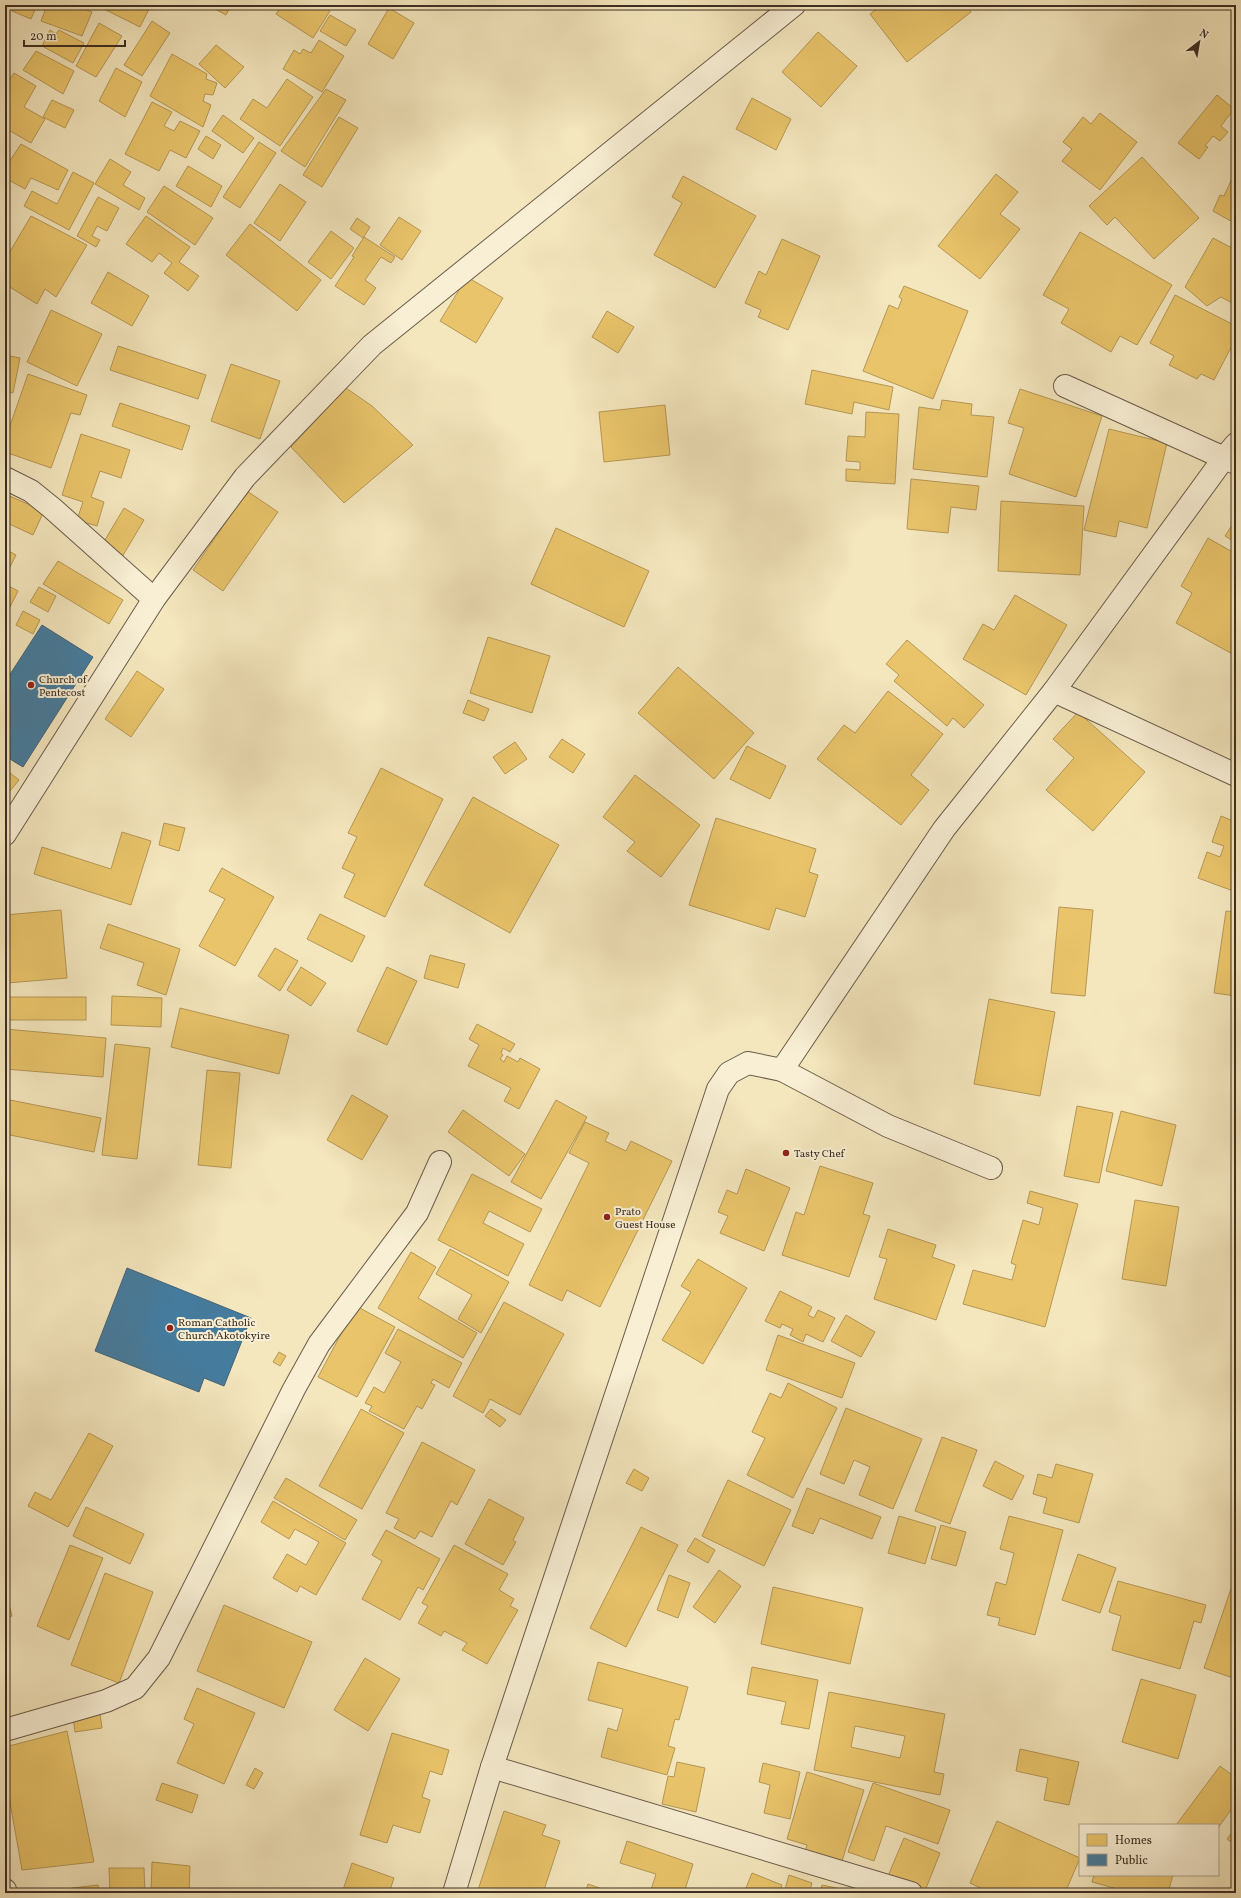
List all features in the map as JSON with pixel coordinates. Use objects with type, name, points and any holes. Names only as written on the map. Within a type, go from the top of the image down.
[{"type":"street","points":[[5,834],[154,599],[245,477],[372,345],[794,5]]},
{"type":"street","points":[[782,1070],[944,829],[1054,691],[1232,455],[1065,386]]},
{"type":"street","points":[[5,478],[31,491],[52,508],[154,599]]},
{"type":"street","points":[[1054,691],[1236,775]]},
{"type":"street","points":[[454,1893],[492,1767],[718,1089],[730,1073],[748,1063],[782,1070],[888,1126],[991,1168]]},
{"type":"street","points":[[5,1730],[106,1701],[135,1688],[159,1658],[294,1389],[316,1350],[348,1304],[417,1213],[440,1162]]},
{"type":"street","points":[[492,1767],[911,1893]]},
{"type":"building: Homes","points":[[14,5],[37,5],[31,19],[12,11]]},
{"type":"building: Homes","points":[[47,5],[73,5],[92,12],[82,36],[41,21]]},
{"type":"building: Homes","points":[[109,5],[147,5],[150,7],[140,27],[106,10]]},
{"type":"building: Homes","points":[[208,5],[231,5],[226,15]]},
{"type":"building: Homes","points":[[282,5],[321,5],[330,11],[313,38],[276,14]]},
{"type":"building: Homes","points":[[882,5],[966,5],[971,12],[907,62],[870,14]]},
{"type":"building: Homes","points":[[389,8],[414,23],[393,59],[368,44]]},
{"type":"building: Homes","points":[[330,15],[356,30],[346,46],[320,31]]},
{"type":"building: Homes","points":[[152,21],[170,33],[142,76],[124,65]]},
{"type":"building: Homes","points":[[99,23],[122,36],[96,77],[76,66]]},
{"type":"building: Homes","points":[[50,30],[56,34],[59,30],[84,43],[73,63],[42,46]]},
{"type":"building: Homes","points":[[818,32],[857,66],[821,107],[782,72]]},
{"type":"building: Homes","points":[[319,40],[344,56],[322,92],[283,69],[294,50],[300,54],[303,49],[311,53]]},
{"type":"building: Homes","points":[[216,45],[244,67],[225,88],[199,64]]},
{"type":"building: Homes","points":[[36,51],[74,71],[63,94],[23,70]]},
{"type":"building: Homes","points":[[172,54],[207,74],[206,79],[217,83],[213,95],[205,94],[203,101],[211,105],[203,127],[150,96]]},
{"type":"building: Homes","points":[[116,68],[142,82],[125,117],[99,101]]},
{"type":"building: Homes","points":[[14,73],[36,86],[24,107],[45,119],[31,143],[5,128],[5,87]]},
{"type":"building: Homes","points":[[287,79],[313,97],[280,146],[240,119],[253,99],[267,108]]},
{"type":"building: Homes","points":[[326,89],[346,100],[305,167],[281,151]]},
{"type":"building: Homes","points":[[1217,95],[1234,109],[1221,126],[1228,132],[1220,141],[1213,136],[1205,146],[1208,147],[1199,159],[1178,143]]},
{"type":"building: Homes","points":[[752,98],[791,119],[776,150],[736,129]]},
{"type":"building: Homes","points":[[52,100],[74,110],[65,128],[43,117]]},
{"type":"building: Homes","points":[[152,102],[172,112],[164,126],[174,131],[180,121],[200,131],[186,158],[170,150],[159,171],[125,154]]},
{"type":"building: Homes","points":[[1100,113],[1137,142],[1100,190],[1062,161],[1072,149],[1063,142],[1083,117],[1091,124]]},
{"type":"building: Homes","points":[[223,115],[254,138],[243,153],[212,131]]},
{"type":"building: Homes","points":[[339,117],[358,128],[322,187],[303,175]]},
{"type":"building: Homes","points":[[206,136],[221,145],[213,159],[198,149]]},
{"type":"building: Homes","points":[[259,142],[276,153],[240,208],[223,197]]},
{"type":"building: Homes","points":[[21,144],[68,170],[58,190],[31,178],[25,189],[5,178],[5,168]]},
{"type":"building: Homes","points":[[1142,157],[1199,218],[1154,259],[1115,217],[1107,225],[1089,206]]},
{"type":"building: Homes","points":[[110,159],[131,172],[123,185],[145,198],[139,210],[95,184]]},
{"type":"building: Homes","points":[[188,166],[222,186],[211,207],[176,186]]},
{"type":"building: Homes","points":[[73,172],[94,183],[69,230],[24,206],[32,191],[57,204]]},
{"type":"building: Homes","points":[[996,174],[1018,192],[1000,214],[1020,229],[980,279],[938,246]]},
{"type":"building: Homes","points":[[1234,174],[1236,175],[1236,224],[1213,211],[1220,195],[1224,196]]},
{"type":"building: Homes","points":[[683,176],[756,216],[715,288],[654,255],[682,203],[672,197]]},
{"type":"building: Homes","points":[[280,184],[306,202],[280,241],[254,223]]},
{"type":"building: Homes","points":[[164,186],[213,218],[195,245],[147,212]]},
{"type":"building: Homes","points":[[98,197],[119,208],[107,231],[97,226],[92,236],[100,240],[96,247],[77,236]]},
{"type":"building: Homes","points":[[31,216],[87,245],[56,297],[45,289],[37,304],[5,284],[5,260]]},
{"type":"building: Homes","points":[[146,216],[190,247],[179,262],[199,276],[188,291],[164,273],[172,263],[159,253],[152,262],[126,244]]},
{"type":"building: Homes","points":[[399,217],[421,231],[402,260],[380,245]]},
{"type":"building: Homes","points":[[357,218],[370,227],[363,238],[350,229]]},
{"type":"building: Homes","points":[[250,224],[321,280],[297,311],[226,255]]},
{"type":"building: Homes","points":[[331,231],[354,248],[331,279],[308,262]]},
{"type":"building: Homes","points":[[1080,232],[1172,285],[1137,345],[1120,336],[1111,352],[1061,323],[1069,309],[1043,295]]},
{"type":"building: Homes","points":[[364,237],[395,257],[391,263],[381,257],[365,280],[376,288],[364,305],[335,286],[354,257],[352,256]]},
{"type":"building: Homes","points":[[1213,238],[1236,250],[1236,305],[1221,297],[1207,306],[1185,287]]},
{"type":"building: Homes","points":[[782,239],[820,256],[788,330],[758,317],[761,310],[745,303],[759,271],[766,275]]},
{"type":"building: Homes","points":[[108,272],[149,296],[132,326],[91,303]]},
{"type":"building: Homes","points":[[467,277],[503,298],[476,343],[440,321]]},
{"type":"building: Homes","points":[[904,286],[968,311],[933,399],[863,371],[889,305],[898,309],[902,299],[899,297]]},
{"type":"building: Homes","points":[[1175,295],[1236,326],[1236,338],[1214,380],[1201,374],[1197,379],[1169,365],[1174,356],[1150,343]]},
{"type":"building: Homes","points":[[51,310],[102,334],[77,386],[27,362]]},
{"type":"building: Homes","points":[[607,311],[634,327],[618,353],[592,337]]},
{"type":"building: Homes","points":[[118,346],[206,375],[198,399],[110,370]]},
{"type":"building: Homes","points":[[5,355],[20,358],[13,393],[5,391]]},
{"type":"building: Homes","points":[[231,364],[280,381],[260,439],[211,421]]},
{"type":"building: Homes","points":[[812,370],[893,387],[889,410],[854,402],[852,414],[805,404]]},
{"type":"building: Homes","points":[[28,374],[87,395],[80,415],[71,413],[51,468],[5,452],[5,440]]},
{"type":"building: Homes","points":[[346,388],[372,406],[413,445],[344,503],[291,447]]},
{"type":"building: Homes","points":[[1020,389],[1102,416],[1076,497],[1009,474],[1024,428],[1008,423]]},
{"type":"building: Homes","points":[[942,400],[972,404],[971,415],[994,417],[987,477],[913,469],[919,407],[940,410]]},
{"type":"building: Homes","points":[[120,403],[190,426],[182,450],[112,426]]},
{"type":"building: Homes","points":[[665,405],[670,455],[604,462],[599,412]]},
{"type":"building: Homes","points":[[866,412],[899,414],[895,484],[846,481],[846,469],[860,470],[860,462],[846,461],[848,436],[865,437]]},
{"type":"building: Homes","points":[[1109,429],[1167,443],[1147,528],[1119,521],[1116,537],[1084,530]]},
{"type":"building: Homes","points":[[81,434],[130,450],[121,478],[100,471],[91,497],[104,502],[97,526],[77,520],[83,502],[62,495]]},
{"type":"building: Homes","points":[[911,479],[979,486],[976,510],[951,507],[948,533],[907,529]]},
{"type":"building: Homes","points":[[247,491],[278,512],[223,591],[193,570]]},
{"type":"building: Homes","points":[[5,494],[44,511],[33,535],[5,522]]},
{"type":"building: Homes","points":[[1001,501],[1084,506],[1080,575],[998,571]]},
{"type":"building: Homes","points":[[124,508],[144,520],[122,557],[102,545]]},
{"type":"building: Homes","points":[[1236,519],[1236,543],[1225,536]]},
{"type":"building: Homes","points":[[556,528],[649,571],[624,627],[531,584]]},
{"type":"building: Homes","points":[[1208,538],[1236,554],[1236,656],[1176,623],[1192,593],[1181,586]]},
{"type":"building: Homes","points":[[5,549],[16,555],[5,577]]},
{"type":"building: Homes","points":[[58,561],[123,600],[109,624],[43,584]]},
{"type":"building: Homes","points":[[5,584],[18,591],[8,611],[5,609]]},
{"type":"building: Homes","points":[[39,587],[56,596],[48,612],[30,602]]},
{"type":"building: Homes","points":[[1015,595],[1067,625],[1026,695],[963,659],[983,624],[994,630]]},
{"type":"building: Homes","points":[[23,611],[40,620],[33,634],[16,625]]},
{"type":"building: Homes","points":[[488,637],[550,656],[532,713],[470,693]]},
{"type":"building: Homes","points":[[907,640],[984,705],[964,728],[953,718],[947,726],[894,681],[899,675],[886,664]]},
{"type":"building: Homes","points":[[678,667],[754,733],[714,779],[638,713]]},
{"type":"building: Homes","points":[[137,671],[164,689],[131,737],[105,719]]},
{"type":"building: Homes","points":[[888,691],[943,734],[911,775],[929,790],[901,825],[817,759],[844,725],[855,733]]},
{"type":"building: Homes","points":[[468,700],[489,709],[484,721],[463,713]]},
{"type":"building: Homes","points":[[1078,712],[1145,772],[1093,831],[1046,790],[1074,758],[1053,739]]},
{"type":"building: Homes","points":[[562,739],[585,754],[573,773],[549,757]]},
{"type":"building: Homes","points":[[515,742],[527,759],[505,774],[493,757]]},
{"type":"building: Homes","points":[[747,746],[786,766],[770,799],[730,779]]},
{"type":"building: Homes","points":[[381,768],[443,799],[385,917],[344,897],[355,874],[342,868],[357,837],[348,833]]},
{"type":"building: Homes","points":[[5,769],[19,780],[5,797]]},
{"type":"building: Homes","points":[[635,775],[700,825],[661,877],[627,851],[635,842],[603,817]]},
{"type":"building: Homes","points":[[473,797],[559,845],[510,933],[424,885]]},
{"type":"building: Homes","points":[[1236,806],[1236,892],[1198,878],[1207,852],[1220,857],[1224,846],[1212,842],[1221,816],[1231,820]]},
{"type":"building: Homes","points":[[716,818],[816,849],[809,872],[818,875],[805,917],[776,908],[769,930],[689,905]]},
{"type":"building: Homes","points":[[164,823],[185,828],[179,851],[159,845]]},
{"type":"building: Homes","points":[[122,832],[151,841],[131,905],[34,874],[42,847],[111,869]]},
{"type":"building: Homes","points":[[222,868],[274,897],[235,966],[199,946],[225,899],[209,891]]},
{"type":"building: Homes","points":[[1059,907],[1093,910],[1085,996],[1051,993]]},
{"type":"building: Homes","points":[[61,910],[67,978],[7,983],[5,959],[5,915]]},
{"type":"building: Homes","points":[[1226,911],[1236,912],[1236,996],[1214,993]]},
{"type":"building: Homes","points":[[320,914],[365,936],[352,962],[307,939]]},
{"type":"building: Homes","points":[[108,924],[180,949],[166,995],[137,985],[144,963],[100,948]]},
{"type":"building: Homes","points":[[275,948],[298,961],[280,991],[258,976]]},
{"type":"building: Homes","points":[[430,955],[465,964],[458,988],[424,978]]},
{"type":"building: Homes","points":[[301,967],[326,983],[311,1006],[287,990]]},
{"type":"building: Homes","points":[[387,967],[417,981],[387,1045],[357,1031]]},
{"type":"building: Homes","points":[[112,996],[162,998],[161,1027],[111,1025]]},
{"type":"building: Homes","points":[[5,997],[86,997],[86,1020],[5,1020]]},
{"type":"building: Homes","points":[[989,999],[1055,1012],[1040,1096],[974,1084]]},
{"type":"building: Homes","points":[[180,1008],[289,1035],[279,1074],[171,1047]]},
{"type":"building: Homes","points":[[477,1024],[515,1044],[510,1052],[503,1048],[501,1053],[503,1055],[500,1059],[504,1062],[507,1056],[518,1062],[520,1058],[540,1069],[519,1109],[504,1101],[511,1088],[468,1066],[479,1045],[469,1039]]},
{"type":"building: Homes","points":[[5,1029],[106,1038],[103,1077],[5,1069]]},
{"type":"building: Homes","points":[[115,1044],[150,1048],[137,1159],[102,1155]]},
{"type":"building: Homes","points":[[207,1070],[240,1073],[231,1168],[198,1165]]},
{"type":"building: Homes","points":[[352,1095],[388,1116],[362,1160],[327,1140]]},
{"type":"building: Homes","points":[[5,1099],[101,1118],[94,1152],[5,1134]]},
{"type":"building: Homes","points":[[556,1100],[587,1117],[541,1199],[511,1182]]},
{"type":"building: Homes","points":[[1077,1106],[1113,1113],[1099,1183],[1064,1176]]},
{"type":"building: Homes","points":[[463,1110],[525,1154],[509,1176],[448,1132]]},
{"type":"building: Homes","points":[[1121,1111],[1176,1125],[1162,1186],[1106,1171]]},
{"type":"building: Homes","points":[[585,1122],[609,1133],[605,1141],[626,1151],[631,1141],[672,1161],[600,1307],[567,1290],[562,1301],[529,1285],[589,1163],[569,1153]]},
{"type":"building: Homes","points":[[820,1166],[873,1183],[863,1214],[870,1216],[849,1277],[782,1255],[796,1212],[804,1215]]},
{"type":"building: Homes","points":[[746,1169],[790,1188],[764,1251],[720,1233],[728,1216],[718,1212],[727,1190],[737,1194]]},
{"type":"building: Homes","points":[[472,1174],[542,1209],[530,1232],[489,1211],[483,1223],[524,1244],[508,1276],[438,1240]]},
{"type":"building: Homes","points":[[1030,1191],[1078,1204],[1045,1327],[963,1304],[973,1270],[1012,1280],[1016,1265],[1011,1263],[1023,1220],[1039,1225],[1043,1208],[1027,1203]]},
{"type":"building: Homes","points":[[1135,1200],[1179,1207],[1166,1286],[1122,1279]]},
{"type":"building: Homes","points":[[888,1229],[936,1245],[932,1257],[955,1265],[936,1320],[874,1299],[887,1259],[879,1257]]},
{"type":"building: Homes","points":[[450,1249],[509,1282],[481,1333],[458,1319],[472,1295],[436,1274]]},
{"type":"building: Homes","points":[[411,1252],[436,1267],[418,1298],[477,1333],[463,1358],[378,1308]]},
{"type":"building: Homes","points":[[698,1259],[747,1288],[703,1364],[662,1340],[691,1292],[681,1286]]},
{"type":"building: Homes","points":[[780,1291],[812,1307],[808,1315],[814,1318],[818,1310],[835,1318],[823,1342],[806,1334],[803,1342],[790,1335],[793,1329],[782,1324],[780,1328],[765,1321]]},
{"type":"building: Homes","points":[[504,1302],[564,1334],[520,1415],[490,1399],[483,1413],[453,1396]]},
{"type":"building: Homes","points":[[356,1306],[395,1327],[357,1397],[318,1377]]},
{"type":"building: Homes","points":[[846,1315],[875,1332],[861,1357],[831,1341]]},
{"type":"building: Homes","points":[[398,1329],[462,1363],[449,1388],[433,1379],[431,1383],[435,1385],[422,1409],[417,1406],[404,1429],[369,1411],[372,1406],[365,1403],[374,1387],[384,1393],[401,1362],[385,1353]]},
{"type":"building: Homes","points":[[778,1335],[855,1363],[842,1398],[766,1370]]},
{"type":"building: Homes","points":[[279,1352],[286,1356],[280,1366],[273,1362]]},
{"type":"building: Homes","points":[[788,1383],[837,1408],[793,1498],[747,1475],[765,1438],[752,1432],[770,1393],[781,1398]]},
{"type":"building: Homes","points":[[846,1408],[922,1439],[893,1509],[859,1495],[870,1467],[854,1460],[844,1484],[820,1474]]},
{"type":"building: Homes","points":[[361,1409],[404,1433],[362,1509],[319,1486]]},
{"type":"building: Homes","points":[[491,1409],[506,1420],[500,1427],[485,1416]]},
{"type":"building: Homes","points":[[89,1433],[113,1446],[68,1527],[28,1506],[35,1492],[51,1500]]},
{"type":"building: Homes","points":[[942,1437],[977,1450],[950,1524],[915,1511]]},
{"type":"building: Homes","points":[[422,1442],[475,1470],[457,1505],[451,1501],[432,1537],[420,1531],[415,1539],[394,1528],[399,1519],[386,1513]]},
{"type":"building: Homes","points":[[995,1461],[1024,1476],[1012,1500],[983,1486]]},
{"type":"building: Homes","points":[[1056,1464],[1093,1474],[1079,1523],[1043,1513],[1047,1498],[1033,1494],[1038,1474],[1052,1478]]},
{"type":"building: Homes","points":[[634,1469],[649,1478],[642,1491],[626,1483]]},
{"type":"building: Homes","points":[[286,1478],[357,1520],[345,1540],[274,1498]]},
{"type":"building: Homes","points":[[728,1480],[791,1510],[764,1566],[702,1536]]},
{"type":"building: Homes","points":[[807,1488],[881,1517],[872,1539],[820,1518],[813,1534],[792,1526]]},
{"type":"building: Homes","points":[[489,1499],[524,1518],[513,1540],[516,1542],[503,1565],[465,1544]]},
{"type":"building: Homes","points":[[273,1501],[346,1543],[316,1595],[300,1586],[297,1592],[273,1578],[287,1554],[306,1565],[319,1542],[295,1529],[289,1539],[261,1522]]},
{"type":"building: Homes","points":[[86,1507],[144,1534],[130,1564],[73,1536]]},
{"type":"building: Homes","points":[[899,1516],[936,1527],[925,1564],[888,1553]]},
{"type":"building: Homes","points":[[1009,1516],[1063,1530],[1035,1635],[998,1625],[1000,1618],[987,1615],[996,1582],[1006,1585],[1014,1553],[1000,1549]]},
{"type":"building: Homes","points":[[941,1525],[966,1532],[956,1566],[931,1559]]},
{"type":"building: Homes","points":[[641,1527],[678,1545],[626,1647],[590,1628]]},
{"type":"building: Homes","points":[[386,1530],[440,1559],[423,1590],[418,1587],[400,1620],[362,1599],[382,1561],[372,1555]]},
{"type":"building: Homes","points":[[695,1538],[715,1550],[708,1563],[687,1551]]},
{"type":"building: Homes","points":[[70,1545],[103,1558],[69,1640],[37,1626]]},
{"type":"building: Homes","points":[[454,1545],[508,1574],[499,1590],[514,1599],[510,1606],[518,1610],[487,1664],[462,1650],[467,1643],[444,1631],[441,1636],[418,1623],[428,1606],[422,1603]]},
{"type":"building: Homes","points":[[1078,1554],[1116,1568],[1100,1613],[1062,1600]]},
{"type":"building: Homes","points":[[719,1570],[741,1586],[715,1623],[693,1607]]},
{"type":"building: Homes","points":[[105,1573],[153,1592],[119,1683],[71,1665]]},
{"type":"building: Homes","points":[[1236,1574],[1236,1679],[1204,1668]]},
{"type":"building: Homes","points":[[669,1575],[690,1583],[678,1618],[657,1610]]},
{"type":"building: Homes","points":[[1118,1581],[1206,1605],[1201,1623],[1194,1621],[1180,1669],[1112,1650],[1121,1616],[1109,1612]]},
{"type":"building: Homes","points":[[773,1587],[863,1608],[850,1664],[761,1644]]},
{"type":"building: Homes","points":[[5,1589],[12,1616],[5,1618]]},
{"type":"building: Homes","points":[[224,1605],[312,1642],[284,1708],[197,1671]]},
{"type":"building: Homes","points":[[365,1658],[400,1679],[368,1731],[334,1710]]},
{"type":"building: Homes","points":[[598,1662],[688,1687],[679,1720],[675,1719],[668,1746],[675,1748],[667,1775],[601,1757],[608,1728],[617,1731],[623,1709],[588,1700]]},
{"type":"building: Homes","points":[[752,1667],[818,1680],[809,1729],[781,1724],[786,1702],[747,1694]]},
{"type":"building: Homes","points":[[1141,1679],[1196,1695],[1178,1759],[1122,1742]]},
{"type":"building: Homes","points":[[197,1688],[255,1713],[224,1784],[177,1763],[194,1724],[184,1719]]},
{"type":"building: Homes","points":[[829,1692],[945,1714],[934,1772],[944,1774],[940,1795],[814,1770]],"holes":[[[855,1726],[905,1736],[900,1758],[851,1747]]]},
{"type":"building: Homes","points":[[100,1714],[102,1728],[75,1732],[73,1717]]},
{"type":"building: Homes","points":[[67,1731],[94,1862],[22,1870],[5,1774],[5,1747]]},
{"type":"building: Homes","points":[[392,1733],[449,1750],[442,1775],[430,1771],[422,1797],[430,1800],[420,1833],[393,1825],[387,1843],[360,1835]]},
{"type":"building: Homes","points":[[1020,1749],[1079,1762],[1069,1805],[1044,1800],[1048,1778],[1016,1771]]},
{"type":"building: Homes","points":[[677,1762],[705,1768],[696,1812],[662,1804],[668,1776],[674,1777]]},
{"type":"building: Homes","points":[[763,1763],[800,1772],[790,1819],[764,1813],[770,1785],[759,1782]]},
{"type":"building: Homes","points":[[1220,1766],[1236,1778],[1236,1803],[1219,1827],[1219,1824],[1177,1824]]},
{"type":"building: Homes","points":[[255,1768],[263,1773],[254,1789],[246,1785]]},
{"type":"building: Homes","points":[[807,1772],[864,1790],[842,1861],[804,1855],[807,1845],[787,1839]]},
{"type":"building: Homes","points":[[162,1783],[198,1795],[192,1813],[156,1800]]},
{"type":"building: Homes","points":[[873,1783],[950,1810],[938,1844],[886,1826],[874,1861],[848,1852]]},
{"type":"building: Homes","points":[[504,1811],[546,1825],[542,1835],[560,1841],[543,1893],[477,1893]]},
{"type":"building: Homes","points":[[997,1821],[1079,1858],[1065,1893],[1008,1893],[1001,1890],[1000,1893],[991,1893],[970,1883]]},
{"type":"building: Homes","points":[[1236,1827],[1236,1846],[1227,1839]]},
{"type":"building: Homes","points":[[904,1838],[940,1853],[925,1891],[888,1876]]},
{"type":"building: Homes","points":[[627,1841],[693,1864],[684,1893],[650,1893],[656,1874],[620,1863]]},
{"type":"building: Homes","points":[[152,1862],[190,1866],[189,1893],[151,1893]]},
{"type":"building: Homes","points":[[352,1863],[394,1878],[389,1893],[342,1893]]},
{"type":"building: Homes","points":[[109,1868],[144,1868],[145,1893],[110,1893]]},
{"type":"building: Homes","points":[[752,1873],[782,1885],[779,1893],[744,1893]]},
{"type":"building: Homes","points":[[789,1875],[812,1883],[809,1893],[784,1893]]},
{"type":"building: Homes","points":[[1094,1876],[1173,1876],[1168,1893],[1113,1893],[1114,1888],[1092,1882]]},
{"type":"building: Homes","points":[[588,1884],[614,1893],[585,1893]]},
{"type":"building: Homes","points":[[98,1885],[99,1893],[73,1893],[72,1888]]},
{"type":"building: Homes","points":[[822,1885],[846,1890],[846,1893],[820,1893]]},
{"type":"building: Public","points":[[42,625],[93,657],[23,767],[5,756],[5,682]]},
{"type":"building: Public","points":[[127,1268],[251,1318],[224,1386],[204,1378],[199,1392],[95,1351]]},
{"type":"place","name":"Church of Pentecost","points":[[31,685]]},
{"type":"place","name":"Tasty Chef","points":[[786,1153]]},
{"type":"place","name":"Prato Guest House","points":[[607,1217]]},
{"type":"place","name":"Roman Catholic Church Akotokyire","points":[[170,1328]]}]
